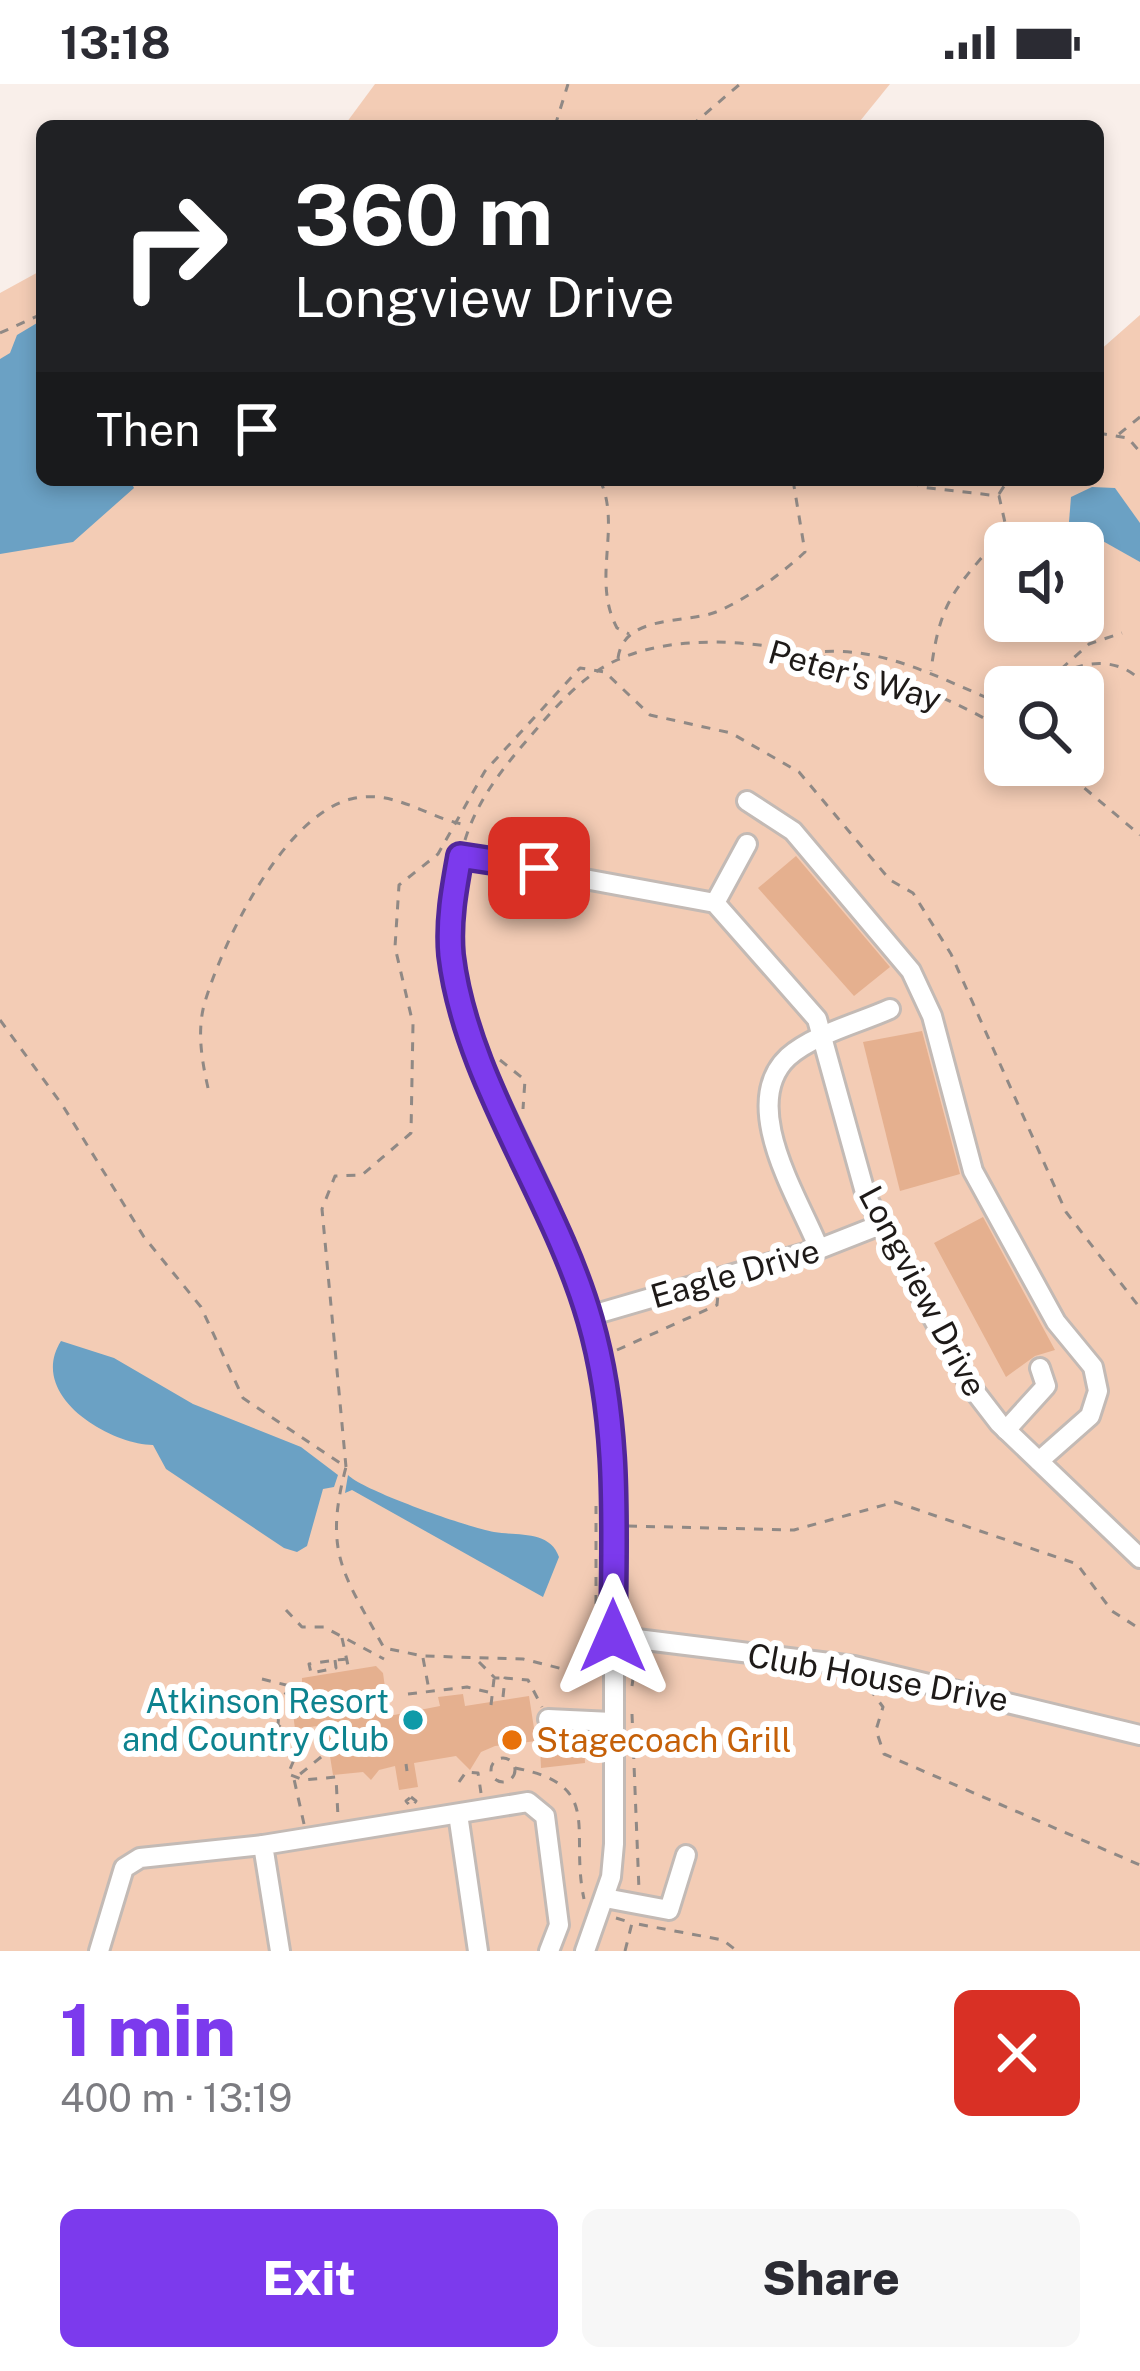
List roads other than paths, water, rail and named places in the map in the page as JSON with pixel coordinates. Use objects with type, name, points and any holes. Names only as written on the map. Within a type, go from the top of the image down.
[{"type":"street","points":[[747,802],[793,831],[911,971],[932,1016],[973,1172],[1065,1338],[1093,1367],[1097,1390],[1090,1416],[1039,1461]]},
{"type":"street","points":[[586,1951],[603,1905],[614,1844],[612,1432],[589,1316],[547,1202],[467,1027],[451,950],[460,856],[715,903],[747,844]]},
{"type":"street","name":"Longview Drive","points":[[715,903],[817,1019],[866,1196],[969,1384],[1006,1430],[1140,1558]]},
{"type":"street","points":[[819,1249],[770,1135],[778,1070],[802,1048],[890,1010]]},
{"type":"street","name":"Eagle Drive","points":[[589,1316],[819,1249],[880,1226]]},
{"type":"street","points":[[1006,1430],[1046,1386],[1040,1368]]},
{"type":"street","name":"Club House Drive","points":[[613,1636],[854,1666],[1140,1735]]},
{"type":"street","points":[[548,1719],[612,1722]]},
{"type":"street","points":[[99,1951],[124,1868],[140,1858],[263,1845],[529,1802],[544,1816],[559,1925],[549,1951]]},
{"type":"street","points":[[458,1814],[478,1951]]},
{"type":"street","points":[[263,1845],[280,1951]]},
{"type":"street","points":[[603,1905],[639,1904],[670,1910],[686,1855]]},
{"type":"street","points":[[635,1924],[639,1904]]},
{"type":"water","points":[[36,324],[36,486],[134,488],[73,542],[0,554],[0,359],[10,353],[17,335]]},
{"type":"water","points":[[1092,487],[1115,488],[1140,523],[1140,562],[1104,542],[1104,522],[1069,522],[1071,497]]},
{"type":"water","points":[[61,1341],[114,1358],[193,1404],[301,1447],[338,1475],[334,1487],[323,1489],[307,1546],[297,1552],[284,1548],[166,1469],[153,1445],[115,1436],[77,1413],[55,1380],[53,1361]]},
{"type":"water","points":[[348,1475],[440,1516],[548,1542],[559,1557],[543,1597],[352,1490],[345,1493]]},
{"type":"place","name":"Atkinson Resort and Country Club","points":[[413,1720]]},
{"type":"place","name":"Stagecoach Grill","points":[[512,1740]]}]
